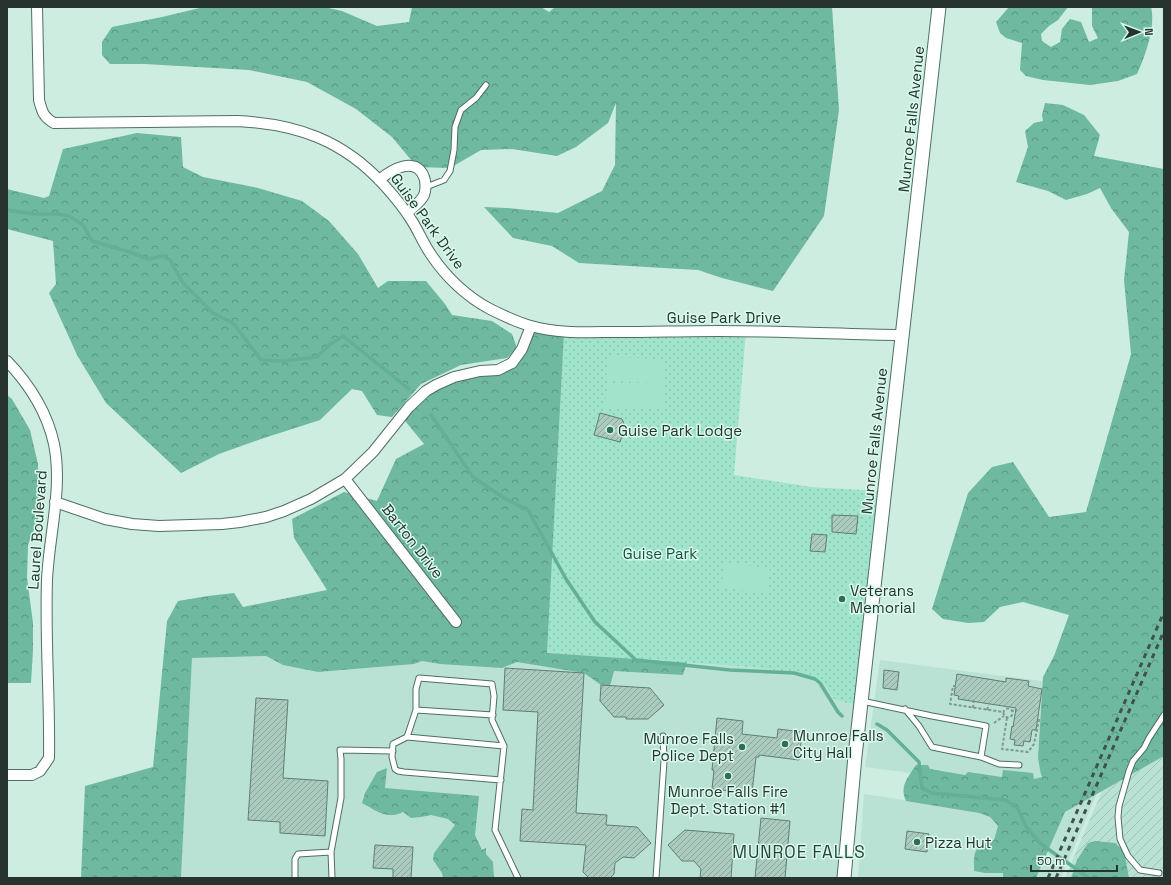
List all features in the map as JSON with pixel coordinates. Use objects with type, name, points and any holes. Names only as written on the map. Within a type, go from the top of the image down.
[{"type":"street","name":"Guise Park Drive","points":[[37,7],[39,100],[42,113],[47,119],[54,123],[264,122],[297,130],[327,141],[354,157],[372,172],[393,195],[407,214],[431,255],[453,281],[474,299],[530,326],[578,332],[746,331],[902,335]]},
{"type":"street","name":"Munroe Falls Avenue","points":[[844,878],[855,756],[939,7]]},
{"type":"street","points":[[379,180],[395,169],[410,166],[417,168],[422,173],[425,179],[424,195],[407,214]]},
{"type":"street","points":[[55,502],[105,519],[132,524],[159,526],[222,524],[266,517],[284,511],[311,499],[345,479],[382,442],[401,416],[417,398],[436,385],[454,377],[480,371],[498,370],[512,363],[522,349],[530,326]]},
{"type":"street","name":"Laurel Boulevard","points":[[7,361],[32,391],[48,424],[54,445],[56,463],[55,502],[47,579],[49,758],[40,771],[32,774],[7,775]]},
{"type":"street","name":"Barton Drive","points":[[345,479],[456,622]]},
{"type":"lane","points":[[425,187],[444,180],[450,171],[454,150],[455,127],[461,110],[476,98],[486,85]]},
{"type":"lane","points":[[407,737],[416,710],[417,680],[421,677],[492,684],[494,696],[492,720],[504,746],[495,830],[518,878]]},
{"type":"lane","points":[[861,701],[986,726],[981,757]]},
{"type":"lane","points":[[906,709],[919,726],[932,748],[981,757],[999,764],[1019,765]]},
{"type":"lane","points":[[416,710],[493,715]]},
{"type":"lane","points":[[1159,873],[1140,870],[1128,856],[1120,839],[1118,817],[1119,806],[1133,760],[1144,748],[1164,716]]},
{"type":"lane","points":[[656,878],[664,762],[663,736]]},
{"type":"lane","points":[[501,780],[398,771],[395,769],[392,757],[393,744],[407,737],[504,746]]},
{"type":"lane","points":[[332,878],[331,852],[341,798],[340,750],[393,751]]},
{"type":"lane","points":[[295,878],[295,859],[298,854],[331,852]]},
{"type":"path","points":[[956,686],[953,686],[950,704],[1003,712],[1007,709],[1011,711],[1017,710]]},
{"type":"path","points":[[973,708],[974,698]]},
{"type":"path","points":[[987,710],[989,705]]},
{"type":"path","points":[[1007,718],[1012,716],[1011,711]]},
{"type":"path","points":[[1003,712],[1004,716],[1007,718]]},
{"type":"path","points":[[994,723],[1004,716]]},
{"type":"path","points":[[1007,718],[1002,749],[1028,752],[1034,744],[1039,720],[1037,719]]},
{"type":"shaded area","points":[[505,654],[683,675],[688,663],[750,667],[794,673],[822,682],[835,700],[858,705],[844,878],[181,878],[192,658],[266,656],[283,665],[318,672],[414,664],[422,661],[440,664]]},
{"type":"shaded area","points":[[1132,658],[1151,666],[1061,878],[1036,878]]},
{"type":"shaded area","points":[[880,660],[1057,683],[1038,790],[865,767]]},
{"type":"shaded area","points":[[1164,756],[1164,878],[1065,878],[1102,791]]},
{"type":"shaded area","points":[[864,794],[968,810],[990,817],[998,826],[994,840],[980,845],[974,871],[985,873],[1003,873],[1003,878],[858,878]]},
{"type":"green space","points":[[204,7],[324,7],[342,11],[377,26],[409,22],[412,7],[541,7],[549,12],[555,7],[832,7],[839,110],[824,216],[773,291],[722,278],[698,270],[579,263],[552,246],[513,238],[484,207],[558,213],[602,191],[615,165],[616,103],[608,123],[576,147],[557,156],[512,149],[481,150],[450,168],[417,167],[392,137],[356,109],[307,82],[249,70],[145,64],[110,64],[102,55],[102,42],[112,27]]},
{"type":"green space","points":[[1009,7],[1068,7],[1058,20],[1041,34],[1042,41],[1051,47],[1060,42],[1062,29],[1070,19],[1081,22],[1089,42],[1098,38],[1092,26],[1092,7],[1151,7],[1151,32],[1137,74],[1118,81],[1090,85],[1043,80],[1026,76],[1020,70],[1022,43],[1006,38],[1000,33],[996,22]]},
{"type":"green space","points":[[1045,103],[1063,105],[1084,115],[1100,135],[1094,156],[1164,169],[1164,756],[1065,812],[1036,878],[1003,878],[1003,873],[985,873],[974,871],[976,851],[982,845],[994,840],[998,826],[990,817],[979,813],[906,801],[903,791],[907,778],[916,765],[928,765],[930,769],[965,775],[968,772],[1002,777],[1003,770],[1033,773],[1034,779],[1042,777],[1038,758],[1043,677],[1054,656],[1069,615],[1023,602],[1000,607],[984,622],[968,623],[943,619],[932,609],[968,493],[992,467],[1013,462],[1049,517],[1086,512],[1131,354],[1124,280],[1129,232],[1111,208],[1100,188],[1087,194],[1066,200],[1048,191],[1016,182],[1028,147],[1025,131],[1034,123],[1043,121],[1042,115]]},
{"type":"green space","points":[[137,133],[181,137],[183,167],[203,177],[258,188],[302,201],[329,221],[358,254],[378,288],[388,281],[426,281],[452,315],[492,321],[512,334],[517,348],[507,358],[461,365],[421,384],[392,417],[377,415],[362,391],[352,389],[320,420],[219,454],[181,473],[106,403],[77,355],[49,293],[56,284],[53,241],[7,229],[7,189],[44,198],[49,196],[63,149]]},
{"type":"green space","points":[[531,326],[564,332],[702,618],[683,675],[614,671],[610,686],[601,685],[584,673],[517,662],[502,668],[440,664],[422,661],[414,664],[318,672],[283,665],[266,656],[192,658],[181,878],[81,878],[85,786],[153,767],[167,621],[178,601],[234,593],[243,607],[327,590],[294,538],[292,519],[344,492],[377,501],[396,459],[424,444],[401,416],[426,391],[512,363]]},
{"type":"green space","name":"Guise Park","points":[[746,331],[734,475],[811,487],[880,491],[861,706],[835,700],[822,682],[794,673],[750,667],[547,653],[564,332]]},
{"type":"green space","points":[[607,357],[665,359],[663,383],[606,381]]},
{"type":"green space","points":[[607,384],[665,385],[663,409],[605,408]]},
{"type":"green space","points":[[7,395],[12,399],[30,430],[38,464],[38,519],[28,545],[27,578],[33,623],[31,683],[7,683]]},
{"type":"green space","points":[[725,562],[770,569],[766,594],[721,587]]},
{"type":"green space","points":[[387,768],[385,788],[479,796],[475,835],[482,850],[486,848],[486,854],[493,862],[494,878],[443,878],[442,873],[433,860],[434,853],[455,825],[448,819],[431,815],[411,818],[403,812],[387,815],[382,814],[362,803],[365,793],[377,772]]},
{"type":"green space","points":[[1095,841],[1115,843],[1124,851],[1129,878],[1071,878],[1077,860],[1088,843]]},
{"type":"building","name":"Guise Park Lodge","points":[[600,413],[622,419],[625,426],[620,442],[594,435]]},
{"type":"building","points":[[832,515],[858,516],[856,534],[832,532]]},
{"type":"building","points":[[812,534],[827,535],[825,552],[810,551]]},
{"type":"building","points":[[505,668],[584,673],[576,813],[607,815],[606,825],[637,827],[651,843],[634,858],[623,857],[615,863],[614,874],[610,878],[589,878],[583,872],[586,845],[520,841],[522,809],[533,810],[538,712],[503,710]]},
{"type":"building","points":[[884,670],[899,672],[897,690],[883,688]]},
{"type":"building","points":[[957,674],[1006,682],[1006,678],[1029,681],[1028,686],[1042,689],[1036,730],[1032,730],[1030,742],[1024,741],[1023,746],[1014,745],[1015,740],[1010,739],[1016,708],[958,699],[959,696],[954,695]]},
{"type":"building","points":[[601,685],[650,688],[664,705],[648,719],[626,719],[626,717],[614,717],[600,701]]},
{"type":"building","points":[[256,698],[288,700],[283,778],[328,781],[325,836],[280,833],[280,822],[248,820]]},
{"type":"building","points":[[717,718],[743,721],[742,734],[777,738],[778,729],[802,732],[799,760],[759,755],[759,757],[756,757],[752,793],[712,789],[714,770],[712,770]]},
{"type":"building","points":[[761,818],[790,821],[785,878],[755,878]]},
{"type":"building","points":[[685,830],[734,834],[731,878],[700,878],[701,869],[694,861],[682,861],[668,845]]},
{"type":"building","name":"Pizza Hut","points":[[907,831],[929,834],[927,852],[905,849]]},
{"type":"building","points":[[375,845],[413,847],[411,878],[393,878],[393,869],[373,868]]},
{"type":"waterway","points":[[7,210],[35,214],[58,214],[69,216],[83,225],[92,241],[148,259],[163,256],[170,260],[183,283],[213,313],[233,323],[261,360],[282,361],[317,357],[330,344],[343,336],[409,389]]},
{"type":"waterway","points":[[431,415],[473,477],[504,498],[528,510],[566,579],[595,622],[636,660],[730,670],[794,673],[815,679],[820,683],[842,716]]},
{"type":"waterway","points":[[877,724],[887,730],[919,762],[922,788],[932,793],[1005,800],[1017,807],[1027,828],[1041,844],[1089,878]]},
{"type":"railway","points":[[1048,878],[1164,612]]},
{"type":"railway","points":[[1056,878],[1164,631]]},
{"type":"place","name":"Guise Park Lodge","points":[[610,430]]},
{"type":"place","name":"Veterans Memorial","points":[[842,599]]},
{"type":"place","name":"Munroe Falls City Hall","points":[[785,744]]},
{"type":"place","name":"Munroe Falls Police Dept","points":[[742,747]]},
{"type":"place","name":"Munroe Falls Fire Dept. Station #1","points":[[728,776]]},
{"type":"place","name":"Pizza Hut","points":[[917,842]]},
{"type":"district","name":"MUNROE FALLS","points":[[799,852]]}]
